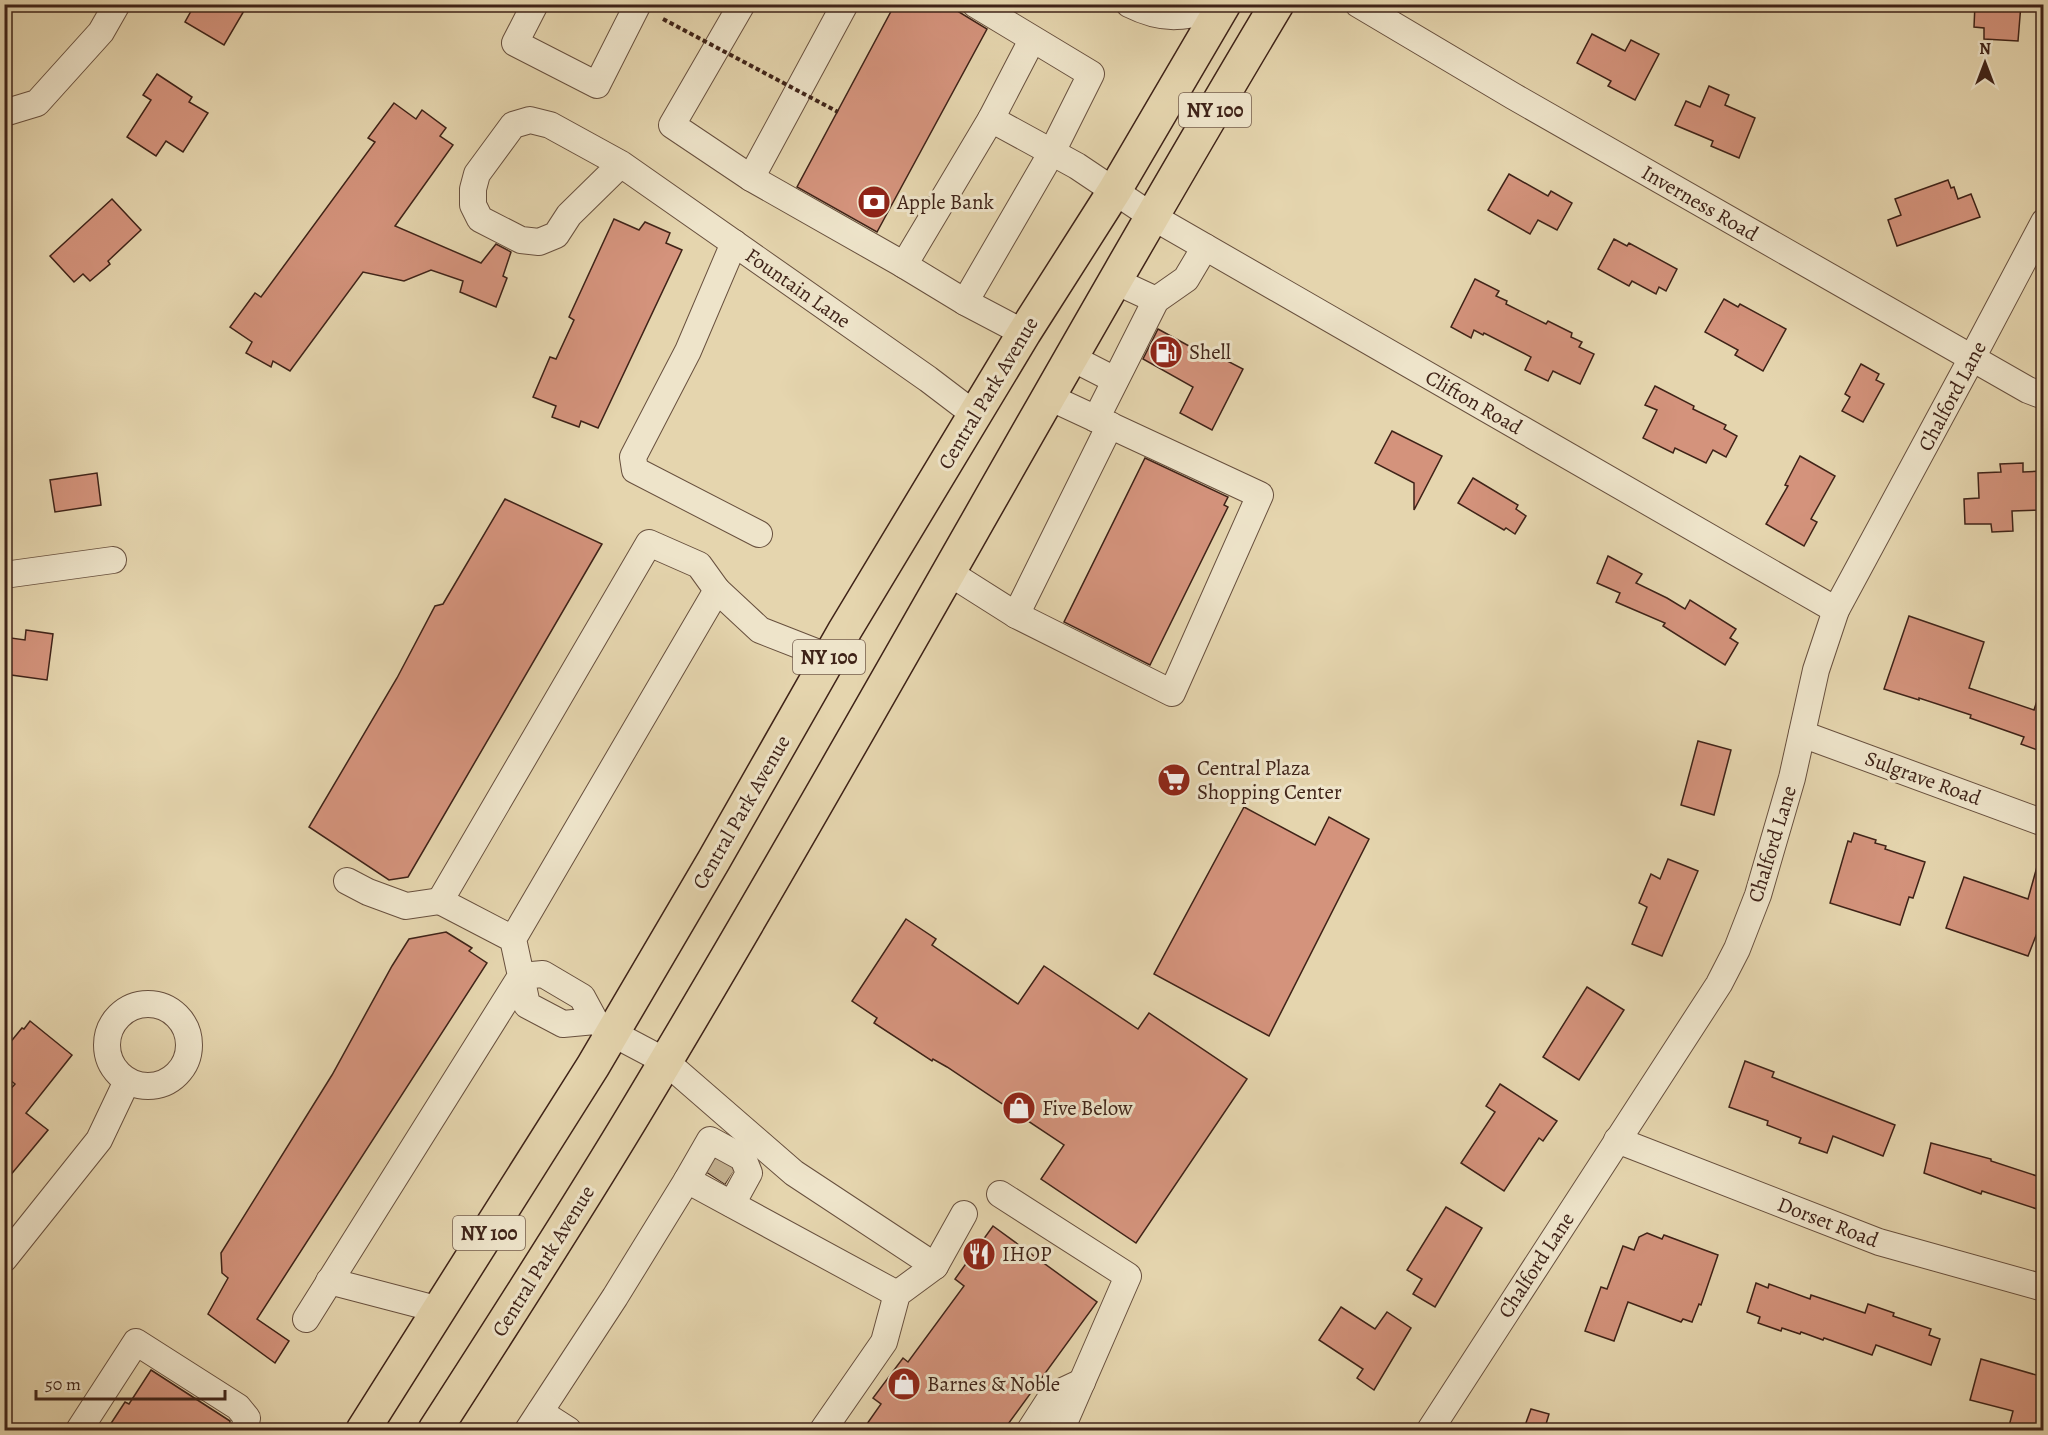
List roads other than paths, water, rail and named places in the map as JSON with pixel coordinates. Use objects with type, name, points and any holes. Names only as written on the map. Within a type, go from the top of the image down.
[{"type":"main road","name":"NY 100","points":[[1153,217],[1277,4]]},
{"type":"main road","name":"NY 100","points":[[1114,190],[1224,5]]},
{"type":"main road","name":"Central Park Avenue","points":[[363,1431],[440,1310],[604,1027],[714,860],[829,657],[1024,333],[1114,190]]},
{"type":"main road","name":"Central Park Avenue","points":[[435,1431],[553,1246],[665,1061],[1153,217]]},
{"type":"street","points":[[4,113],[37,103],[101,32],[117,4]]},
{"type":"street","points":[[535,4],[515,43],[597,85],[638,4]]},
{"type":"street","points":[[742,4],[672,126],[751,178],[965,302],[1024,333]]},
{"type":"street","points":[[751,178],[845,4]]},
{"type":"street","points":[[965,302],[1052,152],[1091,74],[975,4]]},
{"type":"street","points":[[1129,4],[1143,11],[1165,17],[1190,16],[1224,5]]},
{"type":"street","name":"Inverness Road","points":[[1358,4],[1513,96],[2028,390],[2043,396]]},
{"type":"street","points":[[906,266],[904,265],[991,119],[1032,40]]},
{"type":"street","name":"Clifton Road","points":[[991,119],[1052,152],[1153,217],[1836,610]]},
{"type":"street","name":"Fountain Lane","points":[[621,164],[569,214],[556,235],[539,242],[521,240],[480,219],[473,205],[473,189],[477,174],[513,125],[530,120],[550,125],[621,164],[975,414]]},
{"type":"street","name":"Chalford Lane","points":[[1430,1431],[1719,984],[1737,949],[1758,895],[1792,778],[1816,670],[1836,610],[2043,222]]},
{"type":"street","points":[[734,243],[688,351],[633,457],[635,470],[759,534]]},
{"type":"street","points":[[1016,615],[1103,422],[1114,380],[1156,300],[1186,279],[1205,247]]},
{"type":"street","points":[[1116,282],[1156,300]]},
{"type":"street","points":[[1072,358],[1114,380]]},
{"type":"street","points":[[948,572],[1016,615],[1172,693],[1260,495],[1049,397]]},
{"type":"street","points":[[440,901],[649,543],[699,566],[717,590],[760,630],[829,657]]},
{"type":"street","points":[[4,574],[113,560]]},
{"type":"street","points":[[604,1027],[563,1024],[527,1005],[513,939],[717,590]]},
{"type":"street","name":"Sulgrave Road","points":[[1802,734],[2043,823]]},
{"type":"street","points":[[347,881],[368,892],[406,906],[440,901],[513,939]]},
{"type":"street","points":[[521,976],[543,974],[582,997],[604,1027],[665,1061],[794,1173],[935,1266]]},
{"type":"street","points":[[306,1319],[521,976]]},
{"type":"street","points":[[4,1259],[99,1140],[127,1081]]},
{"type":"street","name":"Dorset Road","points":[[1617,1140],[1879,1242],[2043,1288]]},
{"type":"street","points":[[568,1431],[534,1421],[615,1297],[687,1180],[723,1167],[732,1204]]},
{"type":"street","points":[[687,1180],[897,1294]]},
{"type":"street","points":[[1000,1194],[1128,1276],[1061,1431]]},
{"type":"street","points":[[823,1431],[885,1342],[897,1294],[935,1266],[964,1215]]},
{"type":"street","points":[[329,1281],[440,1310]]},
{"type":"street","points":[[79,1431],[136,1342],[238,1407],[247,1418],[244,1430]]},
{"type":"street","points":[[1030,1431],[1052,1396],[1082,1382]]},
{"type":"tunnel","points":[[714,1161],[732,1173]]},
{"type":"place","name":"Apple Bank","points":[[874,202]]},
{"type":"place","name":"Shell","points":[[1166,352]]},
{"type":"place","name":"Central Plaza Shopping Center","points":[[1174,780]]},
{"type":"place","name":"Five Below","points":[[1019,1108]]},
{"type":"place","name":"IHOP","points":[[979,1254]]},
{"type":"place","name":"Barnes & Noble","points":[[904,1384]]}]
